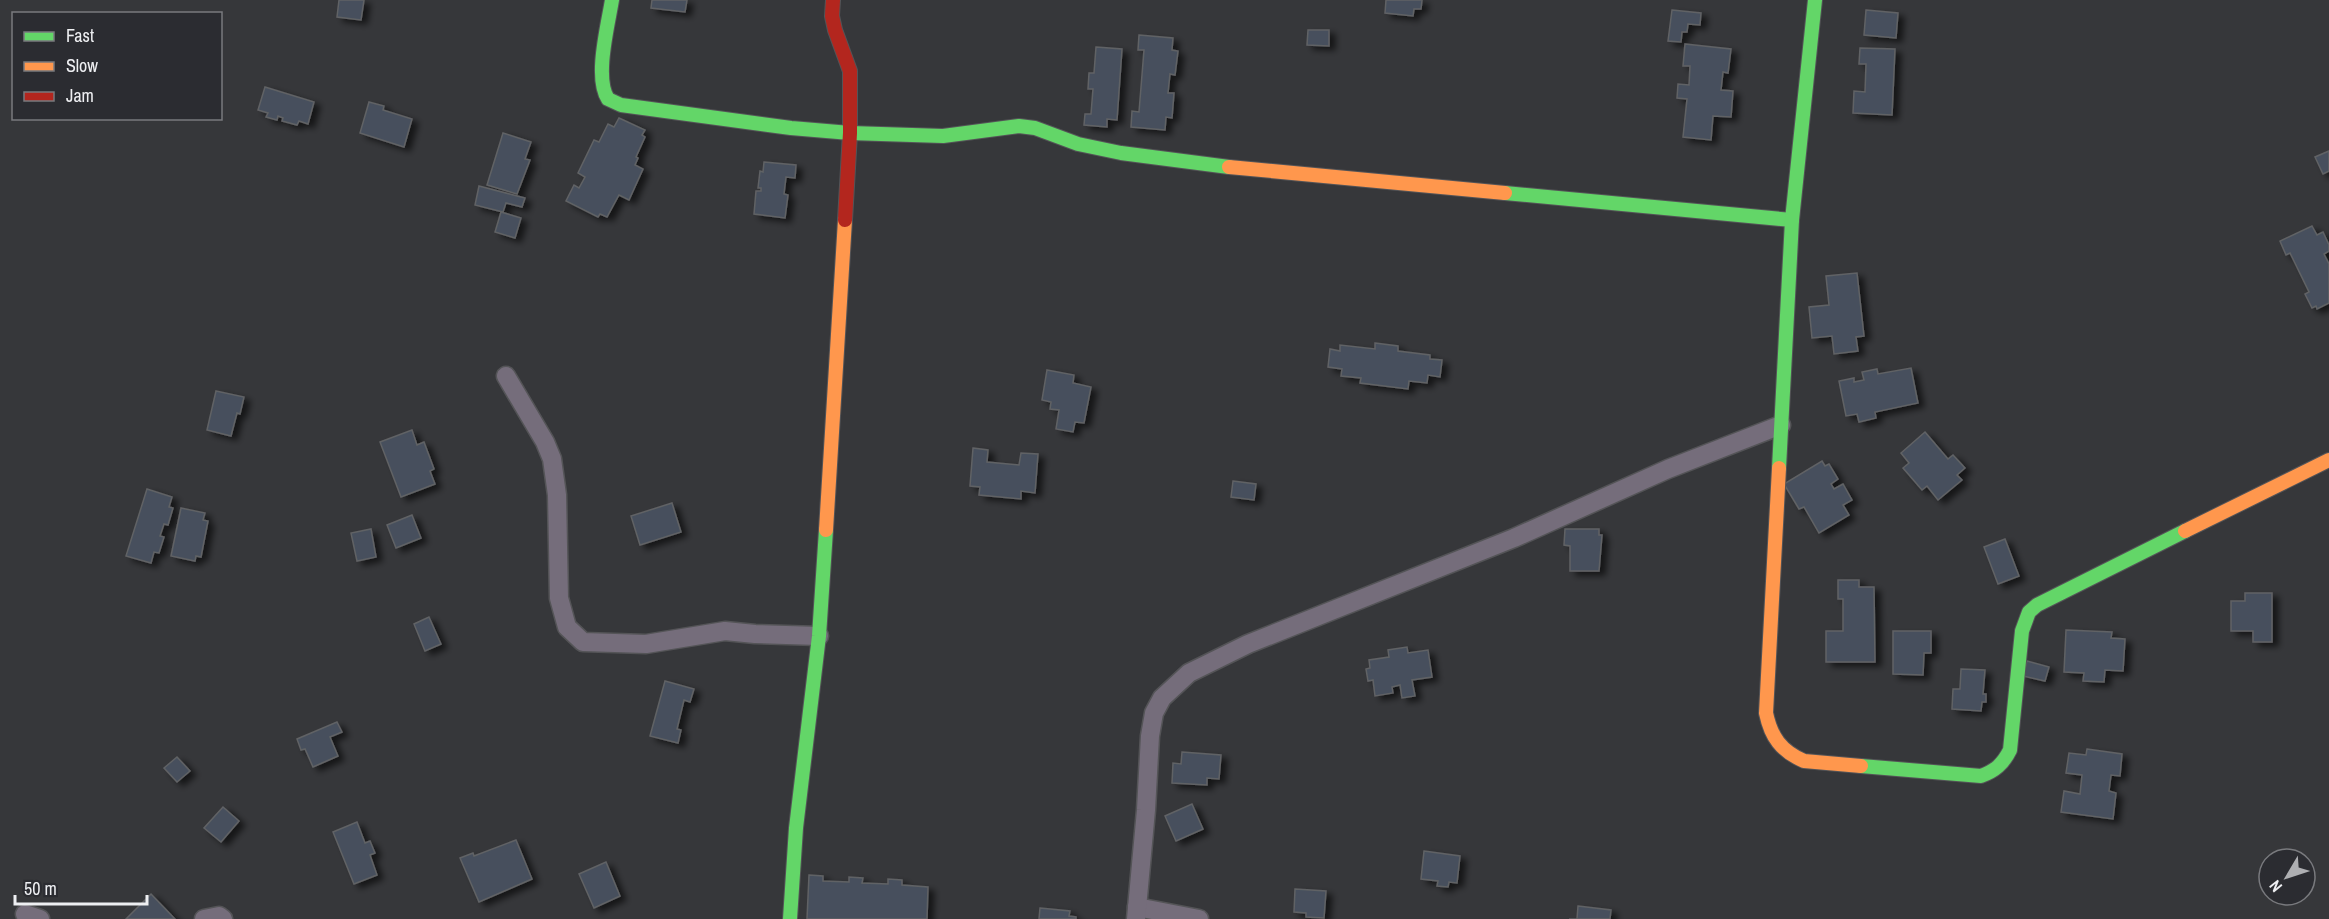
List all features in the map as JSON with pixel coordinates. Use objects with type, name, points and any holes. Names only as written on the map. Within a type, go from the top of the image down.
[{"type":"street","points":[[612,0],[602,72],[605,95],[610,102],[694,116],[850,133],[943,136],[1019,126],[1035,128],[1078,144],[1121,153],[1219,166],[1792,220]]},
{"type":"street","points":[[790,919],[796,828],[819,636],[850,133],[850,70],[835,30],[832,16],[833,0]]},
{"type":"street","points":[[1815,0],[1792,220],[1766,713],[1769,730],[1788,754],[1804,761],[1981,776],[1995,771],[2005,761],[2010,750],[2022,631],[2029,612],[2037,605],[2329,460]]},
{"type":"street","points":[[506,376],[545,442],[552,459],[557,495],[559,598],[567,627],[583,642],[646,644],[726,631],[819,636]]},
{"type":"street","points":[[1199,919],[1136,913],[1146,810],[1150,736],[1154,713],[1161,698],[1189,673],[1248,644],[1514,538],[1668,469],[1781,425]]},
{"type":"street","points":[[204,919],[219,916],[223,919]]},
{"type":"building","points":[[339,0],[364,0],[361,20],[337,17]]},
{"type":"building","points":[[652,0],[687,0],[685,12],[651,8]]},
{"type":"building","points":[[1386,0],[1422,0],[1421,9],[1414,9],[1413,16],[1385,13]]},
{"type":"building","points":[[1672,10],[1701,13],[1700,25],[1688,24],[1687,32],[1682,32],[1681,42],[1668,41]]},
{"type":"building","points":[[1866,10],[1898,13],[1896,38],[1864,35]]},
{"type":"building","points":[[1308,30],[1329,30],[1329,46],[1307,45]]},
{"type":"building","points":[[1139,35],[1173,38],[1172,50],[1178,51],[1175,75],[1170,74],[1168,93],[1174,93],[1172,118],[1166,117],[1165,130],[1131,127],[1132,111],[1139,112],[1144,50],[1138,50]]},
{"type":"building","points":[[1685,44],[1731,49],[1728,73],[1723,72],[1721,90],[1733,91],[1731,117],[1713,116],[1711,140],[1683,137],[1687,99],[1677,98],[1678,84],[1689,85],[1690,66],[1683,66]]},
{"type":"building","points":[[1096,47],[1122,49],[1117,120],[1107,119],[1107,127],[1084,125],[1085,114],[1091,114],[1093,89],[1088,89],[1089,73],[1094,73]]},
{"type":"building","points":[[1860,48],[1895,49],[1892,115],[1853,113],[1854,91],[1865,92],[1866,64],[1859,64]]},
{"type":"building","points":[[265,87],[314,102],[308,124],[299,121],[297,125],[282,121],[283,118],[278,116],[277,120],[266,117],[268,113],[258,110]]},
{"type":"building","points":[[369,102],[384,106],[383,110],[412,119],[404,147],[360,133]]},
{"type":"building","points":[[619,118],[645,130],[642,135],[645,137],[635,165],[643,169],[629,200],[619,195],[607,217],[600,214],[598,217],[566,201],[574,185],[579,188],[585,177],[578,173],[594,140],[599,142],[608,124],[614,127]]},
{"type":"building","points":[[503,133],[531,142],[525,159],[530,160],[517,194],[487,185]]},
{"type":"building","points":[[2329,151],[2329,171],[2323,174],[2315,157]]},
{"type":"building","points":[[764,162],[796,165],[795,178],[786,177],[784,194],[788,195],[785,218],[754,214],[756,191],[761,191],[761,188],[758,188],[760,171],[763,172]]},
{"type":"building","points":[[479,186],[525,198],[522,207],[506,203],[503,212],[475,205]]},
{"type":"building","points":[[501,212],[521,218],[515,238],[495,232]]},
{"type":"building","points":[[2312,226],[2317,235],[2323,232],[2329,245],[2329,251],[2324,254],[2329,264],[2329,303],[2317,309],[2316,306],[2312,308],[2305,294],[2309,292],[2290,253],[2286,255],[2280,241]]},
{"type":"building","points":[[1857,273],[1864,336],[1856,337],[1858,351],[1834,354],[1832,336],[1812,338],[1809,307],[1829,305],[1826,276]]},
{"type":"building","points":[[1375,343],[1398,346],[1398,351],[1430,355],[1430,359],[1442,360],[1440,377],[1428,375],[1427,383],[1409,381],[1408,389],[1360,383],[1361,378],[1341,376],[1342,369],[1328,367],[1330,349],[1340,351],[1340,345],[1375,349]]},
{"type":"building","points":[[1911,368],[1918,403],[1875,412],[1876,418],[1859,422],[1857,414],[1846,416],[1839,381],[1854,378],[1854,382],[1864,380],[1862,372],[1877,369],[1878,374]]},
{"type":"building","points":[[1047,370],[1074,375],[1073,383],[1091,387],[1084,423],[1075,422],[1073,432],[1056,429],[1059,410],[1050,409],[1051,402],[1042,400]]},
{"type":"building","points":[[216,391],[244,397],[231,436],[207,430]]},
{"type":"building","points":[[412,430],[417,445],[424,442],[434,469],[430,471],[435,484],[401,497],[380,442]]},
{"type":"building","points":[[1925,432],[1948,459],[1953,455],[1965,468],[1957,475],[1962,480],[1938,500],[1927,486],[1922,490],[1903,468],[1909,463],[1901,453]]},
{"type":"building","points":[[973,448],[988,450],[987,462],[1019,465],[1021,453],[1038,454],[1035,493],[1021,491],[1021,499],[979,495],[980,487],[970,486]]},
{"type":"building","points":[[1822,461],[1825,466],[1829,464],[1838,479],[1831,484],[1834,489],[1843,484],[1852,500],[1843,505],[1849,515],[1819,533],[1804,507],[1799,509],[1784,484]]},
{"type":"building","points":[[1233,481],[1256,484],[1254,500],[1231,497]]},
{"type":"building","points":[[147,489],[172,497],[169,507],[173,508],[168,525],[164,524],[160,536],[164,537],[159,553],[154,552],[151,563],[126,556]]},
{"type":"building","points":[[672,503],[681,532],[640,545],[631,516]]},
{"type":"building","points":[[181,508],[205,513],[203,520],[208,521],[201,557],[196,556],[195,561],[171,556]]},
{"type":"building","points":[[412,515],[421,538],[396,548],[387,525]]},
{"type":"building","points":[[371,529],[376,557],[357,561],[351,533]]},
{"type":"building","points":[[1565,529],[1599,529],[1599,535],[1602,535],[1599,571],[1570,571],[1570,546],[1564,545]]},
{"type":"building","points":[[2005,539],[2019,576],[1998,584],[1984,547]]},
{"type":"building","points":[[1838,580],[1859,580],[1859,587],[1874,587],[1875,662],[1826,662],[1826,631],[1843,631],[1843,599],[1838,599]]},
{"type":"building","points":[[2245,593],[2272,593],[2272,642],[2253,642],[2253,631],[2231,631],[2231,601],[2245,601]]},
{"type":"building","points":[[429,617],[441,644],[425,651],[414,624]]},
{"type":"building","points":[[2066,630],[2112,632],[2111,638],[2125,639],[2123,671],[2105,670],[2104,682],[2083,681],[2084,673],[2064,672]]},
{"type":"building","points":[[1893,631],[1931,631],[1931,653],[1924,653],[1923,675],[1893,674]]},
{"type":"building","points":[[1407,647],[1408,653],[1428,650],[1432,677],[1412,680],[1415,696],[1402,698],[1400,685],[1392,687],[1393,693],[1375,696],[1373,680],[1368,681],[1366,669],[1370,668],[1369,660],[1389,657],[1388,650]]},
{"type":"building","points":[[2027,661],[2049,667],[2045,681],[2023,676]]},
{"type":"building","points":[[1961,669],[1985,670],[1983,694],[1986,694],[1986,702],[1982,702],[1981,711],[1952,709],[1953,689],[1960,689]]},
{"type":"building","points":[[665,681],[694,689],[690,702],[684,700],[677,729],[681,730],[678,743],[650,736]]},
{"type":"building","points":[[337,722],[342,732],[330,737],[338,756],[313,767],[305,749],[301,750],[297,739]]},
{"type":"building","points":[[2087,749],[2122,754],[2120,776],[2111,775],[2109,791],[2116,793],[2113,819],[2061,812],[2064,791],[2080,794],[2082,775],[2066,773],[2069,753],[2086,755]]},
{"type":"building","points":[[1182,752],[1221,755],[1219,779],[1207,778],[1207,785],[1172,783],[1173,763],[1181,764]]},
{"type":"building","points":[[177,757],[190,771],[177,782],[164,768]]},
{"type":"building","points":[[1192,804],[1203,829],[1176,841],[1165,816]]},
{"type":"building","points":[[223,807],[239,821],[221,842],[204,828]]},
{"type":"building","points":[[357,822],[365,843],[370,841],[375,853],[370,855],[377,875],[354,884],[333,832]]},
{"type":"building","points":[[516,840],[532,879],[479,902],[460,858],[473,853],[474,856]]},
{"type":"building","points":[[1424,851],[1460,856],[1457,883],[1449,882],[1448,887],[1437,886],[1438,881],[1421,879]]},
{"type":"building","points":[[606,862],[620,896],[594,908],[579,874]]},
{"type":"building","points":[[809,875],[823,876],[823,881],[849,882],[849,877],[863,878],[862,883],[888,884],[888,879],[902,880],[902,885],[928,887],[927,919],[807,919]]},
{"type":"building","points":[[1295,889],[1326,891],[1324,918],[1306,917],[1306,913],[1294,912]]},
{"type":"building","points":[[151,894],[175,919],[126,919]]},
{"type":"building","points":[[1578,906],[1611,910],[1610,919],[1577,919]]},
{"type":"building","points":[[1040,908],[1070,911],[1069,916],[1076,917],[1076,919],[1039,919]]},
{"type":"traffic: fast","points":[[612,0],[603,51],[602,78],[608,99],[621,105],[791,128],[850,133],[943,136],[1019,126],[1035,128],[1078,144],[1121,153],[1229,167]]},
{"type":"traffic: fast","points":[[1779,468],[1792,220],[1815,0]]},
{"type":"traffic: fast","points":[[1505,193],[1792,220]]},
{"type":"traffic: fast","points":[[790,919],[796,828],[819,636],[826,530]]},
{"type":"traffic: fast","points":[[1861,766],[1981,776],[1990,772],[2001,763],[2010,750],[2022,631],[2029,612],[2037,605],[2185,531]]},
{"type":"traffic: slow","points":[[1229,167],[1505,193]]},
{"type":"traffic: slow","points":[[826,530],[845,220]]},
{"type":"traffic: slow","points":[[2185,531],[2329,460]]},
{"type":"traffic: slow","points":[[1779,468],[1766,713],[1768,722],[1783,748],[1804,761],[1861,766]]},
{"type":"traffic: jam","points":[[833,0],[832,16],[835,30],[850,71],[850,133],[845,220]]}]
